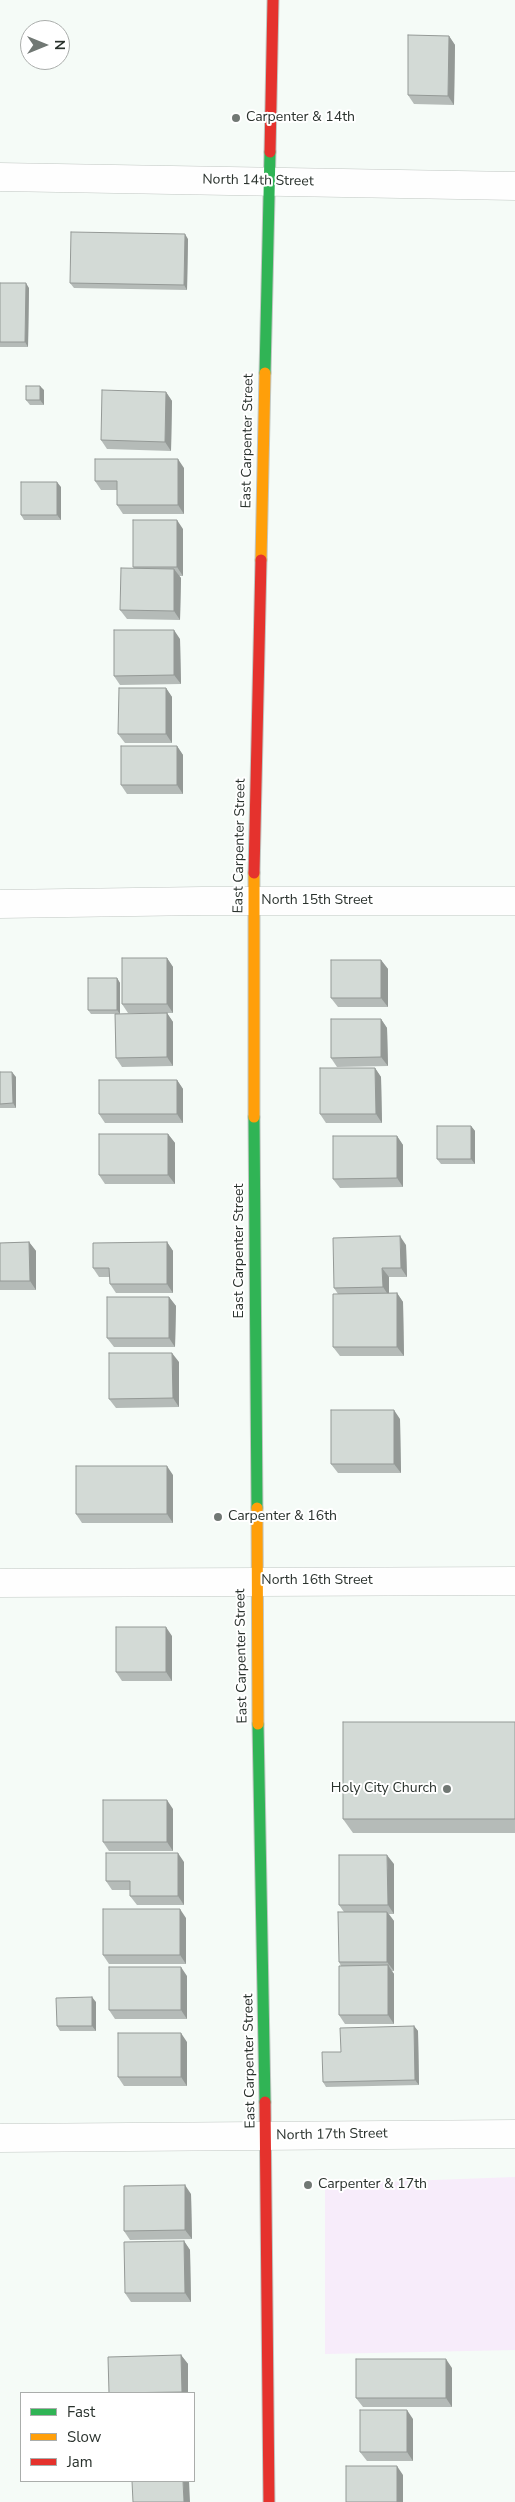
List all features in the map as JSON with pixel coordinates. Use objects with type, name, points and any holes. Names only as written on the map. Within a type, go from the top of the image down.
[{"type":"street","name":"East Carpenter Street","points":[[269,2502],[266,2136],[256,1581],[254,901],[273,0]]},
{"type":"street","name":"North 14th Street","points":[[0,177],[515,186]]},
{"type":"street","name":"North 15th Street","points":[[0,904],[254,901],[515,901]]},
{"type":"street","name":"North 16th Street","points":[[0,1583],[515,1581]]},
{"type":"street","name":"North 17th Street","points":[[0,2138],[515,2134]]},
{"type":"shaded area","points":[[515,2177],[515,2350],[325,2354],[325,2184]]},
{"type":"building","points":[[408,35],[449,36],[448,96],[408,95]]},
{"type":"building","points":[[71,232],[185,234],[184,285],[70,283]]},
{"type":"building","points":[[0,283],[26,283],[25,342],[0,342]]},
{"type":"building","points":[[26,386],[40,386],[40,400],[26,400]]},
{"type":"building","points":[[102,390],[166,392],[165,442],[101,440]]},
{"type":"building","points":[[95,459],[178,459],[178,505],[117,505],[117,481],[95,481]]},
{"type":"building","points":[[21,482],[57,482],[57,515],[21,515]]},
{"type":"building","points":[[133,520],[177,520],[177,567],[133,567]]},
{"type":"building","points":[[121,568],[174,569],[174,611],[120,610]]},
{"type":"building","points":[[114,630],[174,630],[174,675],[114,676]]},
{"type":"building","points":[[119,688],[166,688],[166,734],[118,734]]},
{"type":"building","points":[[121,746],[177,746],[177,785],[121,785]]},
{"type":"building","points":[[122,958],[167,958],[167,1004],[122,1004]]},
{"type":"building","points":[[331,960],[381,960],[381,998],[331,998]]},
{"type":"building","points":[[88,978],[117,978],[117,1010],[88,1010]]},
{"type":"building","points":[[167,1013],[167,1057],[116,1058],[115,1014]]},
{"type":"building","points":[[331,1019],[381,1019],[381,1057],[331,1058]]},
{"type":"building","points":[[320,1068],[375,1068],[376,1114],[320,1114]]},
{"type":"building","points":[[0,1072],[12,1072],[13,1103],[0,1104]]},
{"type":"building","points":[[99,1080],[177,1080],[177,1114],[99,1114]]},
{"type":"building","points":[[437,1126],[471,1126],[471,1159],[437,1159]]},
{"type":"building","points":[[99,1134],[168,1134],[168,1175],[99,1175]]},
{"type":"building","points":[[333,1136],[397,1136],[397,1178],[333,1179]]},
{"type":"building","points":[[400,1236],[401,1268],[382,1268],[383,1287],[334,1288],[333,1238]]},
{"type":"building","points":[[29,1242],[30,1281],[0,1281],[0,1243]]},
{"type":"building","points":[[167,1242],[167,1284],[110,1284],[109,1268],[93,1268],[93,1243]]},
{"type":"building","points":[[397,1293],[397,1347],[333,1347],[333,1294]]},
{"type":"building","points":[[107,1297],[169,1297],[169,1338],[107,1338]]},
{"type":"building","points":[[109,1353],[172,1353],[173,1398],[109,1399]]},
{"type":"building","points":[[331,1410],[394,1410],[394,1464],[331,1464]]},
{"type":"building","points":[[76,1466],[167,1466],[167,1514],[76,1514]]},
{"type":"building","points":[[116,1627],[166,1627],[166,1672],[116,1672]]},
{"type":"building","points":[[343,1722],[515,1722],[515,1819],[343,1819]]},
{"type":"building","points":[[103,1800],[167,1800],[167,1842],[103,1842]]},
{"type":"building","points":[[106,1853],[178,1853],[178,1896],[130,1896],[130,1881],[106,1881]]},
{"type":"building","points":[[339,1855],[387,1855],[388,1905],[339,1905]]},
{"type":"building","points":[[103,1909],[180,1909],[180,1955],[103,1955]]},
{"type":"building","points":[[338,1912],[387,1912],[387,1962],[339,1962]]},
{"type":"building","points":[[388,1965],[388,2015],[339,2015],[339,1966]]},
{"type":"building","points":[[109,1967],[181,1967],[181,2010],[109,2010]]},
{"type":"building","points":[[92,1997],[92,2026],[57,2026],[56,1998]]},
{"type":"building","points":[[414,2026],[415,2080],[323,2082],[322,2052],[341,2052],[340,2028]]},
{"type":"building","points":[[118,2033],[181,2033],[181,2077],[118,2077]]},
{"type":"building","points":[[185,2185],[185,2230],[124,2231],[124,2186]]},
{"type":"building","points":[[184,2241],[185,2293],[125,2293],[124,2242]]},
{"type":"building","points":[[181,2355],[182,2392],[109,2392],[108,2357]]},
{"type":"building","points":[[356,2359],[446,2359],[446,2398],[356,2398]]},
{"type":"building","points":[[360,2410],[407,2410],[407,2452],[360,2452]]},
{"type":"building","points":[[346,2466],[397,2466],[397,2502],[346,2502]]},
{"type":"building","points":[[132,2482],[183,2482],[184,2502],[133,2502]]},
{"type":"traffic: fast","points":[[265,373],[270,152]]},
{"type":"traffic: fast","points":[[254,1117],[257,1508]]},
{"type":"traffic: fast","points":[[258,1724],[265,2102]]},
{"type":"traffic: slow","points":[[261,560],[265,373]]},
{"type":"traffic: slow","points":[[254,873],[254,1117]]},
{"type":"traffic: slow","points":[[257,1508],[258,1724]]},
{"type":"traffic: jam","points":[[270,152],[273,0]]},
{"type":"traffic: jam","points":[[254,873],[261,560]]},
{"type":"traffic: jam","points":[[265,2102],[269,2502]]},
{"type":"place","name":"Carpenter & 14th","points":[[236,118]]},
{"type":"place","name":"Carpenter & 16th","points":[[218,1517]]},
{"type":"place","name":"Holy City Church","points":[[447,1789]]},
{"type":"place","name":"Carpenter & 17th","points":[[308,2185]]}]
